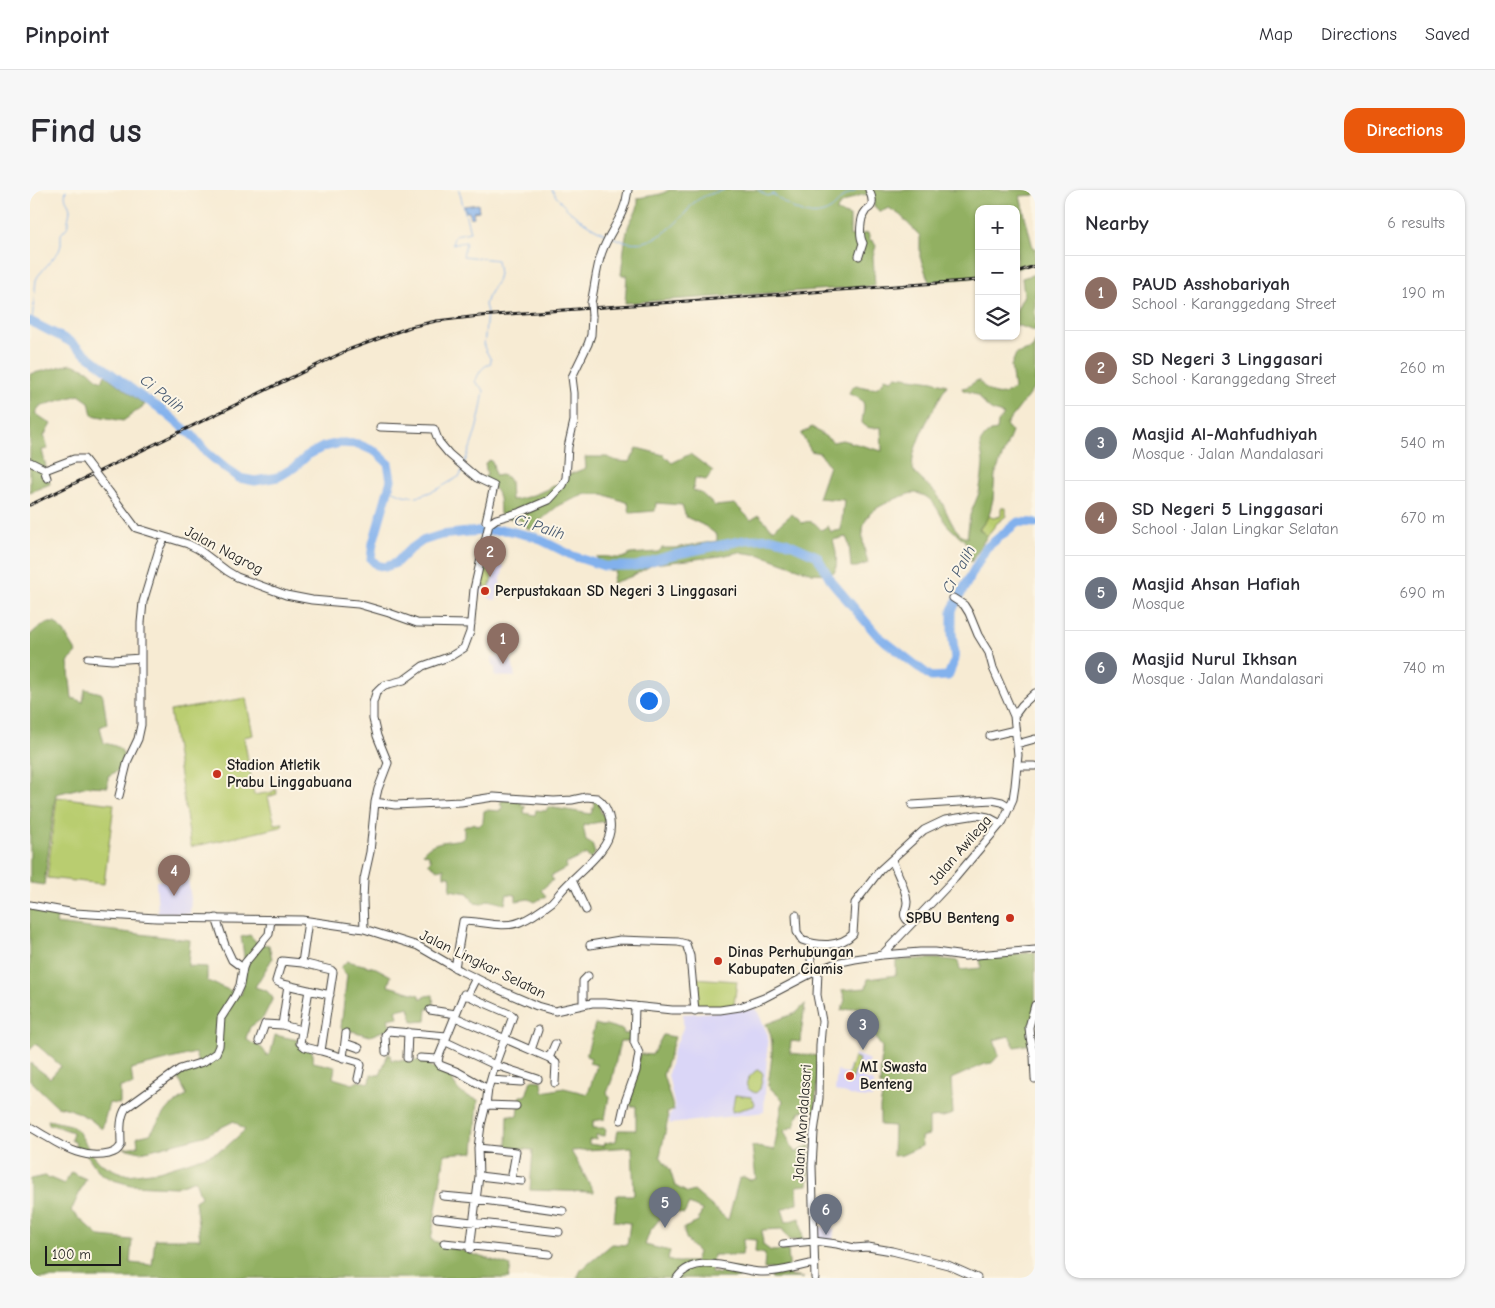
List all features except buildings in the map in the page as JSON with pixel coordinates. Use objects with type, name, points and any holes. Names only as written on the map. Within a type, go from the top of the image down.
[{"type":"street","points":[[489,523],[501,516],[521,512],[549,500],[563,485],[566,478],[568,447],[574,421],[572,376],[591,335],[591,303],[601,254],[620,218],[628,190]]},
{"type":"street","points":[[859,256],[864,244],[861,240],[860,231],[862,218],[865,211],[871,206],[872,201],[870,192]]},
{"type":"street","points":[[364,929],[364,879],[370,852],[375,802],[388,763],[377,736],[373,719],[373,703],[376,693],[385,685],[404,680],[423,666],[451,656],[464,648],[471,624],[474,589],[489,523],[486,520],[493,490],[493,485],[476,478],[443,448],[433,428],[380,427]]},
{"type":"street","points":[[30,462],[46,474],[74,459],[84,459],[136,528],[165,537]]},
{"type":"street","name":"Jalan Nagrog","points":[[119,796],[128,760],[138,739],[141,725],[141,623],[143,602],[159,549],[165,537],[198,549],[236,577],[286,595],[312,600],[358,604],[417,623],[471,624]]},
{"type":"street","name":"Jalan Awilega","points":[[882,954],[955,878],[1001,824],[1013,799],[1017,766],[1014,716],[993,668],[989,653],[978,634],[969,612],[964,605],[953,598]]},
{"type":"street","points":[[88,658],[112,660],[142,658]]},
{"type":"street","points":[[1014,716],[1022,705],[1035,693]]},
{"type":"street","points":[[990,736],[1015,730]]},
{"type":"street","points":[[1017,744],[1035,739]]},
{"type":"street","points":[[1017,766],[1035,766]]},
{"type":"street","points":[[375,802],[395,804],[461,802],[494,797],[554,801],[586,797],[597,798],[604,805],[609,817],[610,834],[593,859],[552,902],[519,922],[498,924],[463,921],[455,968]]},
{"type":"street","points":[[912,805],[992,800],[1002,802],[1010,807]]},
{"type":"street","points":[[796,915],[797,932],[802,940],[821,946],[851,937],[853,934],[855,903],[880,870],[924,830],[945,820],[984,815],[1001,824]]},
{"type":"street","points":[[892,860],[907,901],[904,914],[911,924]]},
{"type":"street","points":[[572,880],[586,910]]},
{"type":"street","name":"Jalan Lingkar Selatan","points":[[30,905],[76,913],[156,918],[308,921],[364,929],[418,946],[455,968],[537,1006],[550,1010],[605,1003],[657,1009],[720,1010],[740,1007],[764,998],[815,971],[836,963],[882,954],[928,952],[965,956],[1035,950]]},
{"type":"street","points":[[216,918],[232,960],[243,968]]},
{"type":"street","points":[[30,1127],[77,1153],[102,1155],[119,1150],[121,1146],[122,1118],[126,1108],[180,1069],[203,1062],[216,1053],[219,1046],[221,1018],[240,985],[245,963],[269,934],[271,920]]},
{"type":"street","points":[[302,963],[308,921]]},
{"type":"street","points":[[590,945],[620,940],[678,942],[686,944],[690,956],[695,1011]]},
{"type":"street","name":"Jalan Mandalasari","points":[[811,943],[810,953],[815,971],[822,1021],[819,1098],[812,1166],[815,1278]]},
{"type":"street","points":[[321,1051],[330,995],[333,971],[302,963],[282,961],[276,981],[330,995]]},
{"type":"street","points":[[582,1005],[583,982],[588,976]]},
{"type":"street","points":[[467,996],[476,978]]},
{"type":"street","points":[[282,1026],[288,985]]},
{"type":"street","points":[[309,990],[299,1040],[300,1044],[360,1063],[358,1079]]},
{"type":"street","points":[[470,1247],[479,1176],[478,1148],[481,1125],[495,1065],[513,1019],[512,1015],[464,994],[445,1039],[438,1062],[440,1065],[458,1072],[488,1089]]},
{"type":"street","points":[[1035,1005],[1029,1027],[1034,1056],[1035,1079]]},
{"type":"street","points":[[621,1120],[625,1102],[636,1072],[639,1053],[634,1042],[635,1006]]},
{"type":"street","points":[[430,1010],[455,1015],[549,1058],[556,1065],[555,1083]]},
{"type":"street","points":[[259,1041],[265,1024],[302,1030]]},
{"type":"street","points":[[386,1052],[385,1036],[387,1032],[391,1030],[408,1032],[445,1039],[495,1065],[538,1079]]},
{"type":"street","points":[[531,1050],[538,1030]]},
{"type":"street","points":[[406,1058],[408,1032]]},
{"type":"street","points":[[343,1058],[346,1033]]},
{"type":"street","points":[[345,1043],[359,1048]]},
{"type":"street","points":[[549,1058],[554,1044]]},
{"type":"street","points":[[420,1058],[438,1059]]},
{"type":"street","points":[[491,1080],[521,1082]]},
{"type":"street","points":[[486,1105],[516,1106]]},
{"type":"street","points":[[478,1148],[515,1152],[511,1180]]},
{"type":"street","points":[[479,1176],[522,1181]]},
{"type":"street","points":[[443,1196],[563,1211]]},
{"type":"street","points":[[437,1218],[559,1232]]},
{"type":"street","points":[[783,1244],[814,1241],[854,1248],[892,1251],[948,1266],[977,1278]]},
{"type":"street","points":[[444,1243],[549,1254]]},
{"type":"street","points":[[677,1278],[688,1268],[698,1265],[725,1265],[762,1272],[815,1263]]},
{"type":"shaded area","points":[[485,550],[502,554],[500,565],[504,566],[496,600],[490,599],[476,591]]},
{"type":"shaded area","points":[[506,655],[506,660],[512,660],[515,677],[494,676],[495,667],[493,667],[492,657]]},
{"type":"shaded area","points":[[188,878],[191,900],[190,914],[158,913],[156,881]]},
{"type":"shaded area","points":[[756,1008],[768,1035],[764,1112],[670,1124],[669,1116],[675,1109],[668,1074],[673,1051],[683,1028],[683,1014]]},
{"type":"shaded area","name":"MI Swasta Benteng","points":[[855,1054],[869,1060],[863,1079],[874,1082],[872,1098],[857,1097],[835,1091],[837,1071],[847,1073]]},
{"type":"shaded area","points":[[815,1226],[834,1229],[833,1242],[818,1240]]},
{"type":"green space","points":[[669,190],[799,190],[814,193],[831,190],[1035,190],[1035,195],[1020,196],[1033,248],[1035,248],[1035,263],[1020,268],[1020,205],[975,205],[975,277],[929,282],[920,257],[920,236],[900,215],[889,208],[880,212],[874,206],[873,194],[868,194],[858,196],[846,202],[838,207],[837,212],[850,216],[850,236],[868,233],[870,240],[876,246],[873,256],[875,286],[625,303],[627,275],[621,275],[628,227],[636,211],[638,198],[661,194]]},
{"type":"green space","points":[[1035,274],[1035,331],[1020,326],[1020,303],[1024,295],[1022,278]]},
{"type":"green space","points":[[1035,342],[1035,387],[1006,425],[1012,432],[995,475],[989,516],[979,529],[987,536],[971,562],[967,544],[963,539],[947,525],[929,499],[914,493],[904,495],[885,504],[869,515],[863,533],[868,563],[857,567],[851,567],[849,544],[846,537],[833,540],[836,551],[836,563],[835,571],[830,574],[812,573],[761,555],[739,552],[654,564],[630,577],[612,583],[615,571],[608,570],[596,557],[620,558],[630,554],[658,552],[662,548],[675,548],[717,541],[717,535],[705,526],[686,517],[682,505],[656,503],[655,511],[630,513],[628,503],[603,494],[586,494],[559,505],[529,530],[521,520],[507,518],[500,514],[497,493],[482,479],[487,475],[485,463],[490,460],[493,463],[495,476],[507,477],[510,481],[511,500],[534,495],[556,485],[561,489],[568,475],[586,468],[585,457],[607,457],[617,461],[630,462],[637,448],[664,455],[672,463],[690,454],[713,471],[706,480],[695,478],[693,490],[701,493],[715,506],[735,504],[751,520],[759,515],[773,530],[792,514],[802,523],[813,522],[821,530],[828,526],[831,532],[841,530],[844,500],[818,498],[829,466],[820,453],[811,451],[801,434],[812,427],[833,442],[842,440],[882,451],[881,427],[869,428],[862,423],[863,402],[849,394],[856,385],[876,388],[885,378],[892,380],[896,376],[933,381],[947,385],[917,442],[913,465],[915,473],[939,497],[954,527],[967,538],[970,515],[979,493],[982,476],[983,462],[980,443],[991,431],[997,430],[998,422],[1004,415],[991,410],[979,396],[962,388],[978,380],[994,394],[1003,394],[1014,389],[1011,366],[1016,354],[1032,349]]},
{"type":"green space","points":[[71,364],[88,370],[102,381],[105,375],[145,405],[123,421],[92,415],[89,402],[79,395],[40,406],[35,413],[51,424],[44,436],[48,449],[42,450],[50,484],[30,492],[30,374]]},
{"type":"green space","points":[[1001,508],[1006,508],[1006,516],[997,523],[987,536],[979,530],[989,516],[993,518],[1001,516]]},
{"type":"green space","points":[[481,568],[493,570],[494,572],[489,589],[486,586],[483,588],[477,586]]},
{"type":"green space","points":[[47,623],[55,623],[64,632],[77,653],[68,662],[72,698],[83,702],[85,689],[101,693],[103,696],[107,724],[100,727],[104,743],[121,750],[123,753],[123,768],[108,776],[108,787],[88,786],[56,794],[44,885],[30,883],[30,635]]},
{"type":"green space","points":[[246,698],[253,735],[244,737],[254,795],[272,792],[276,789],[277,794],[268,797],[275,824],[283,823],[281,827],[191,847],[170,711]]},
{"type":"green space","points":[[57,797],[114,804],[104,884],[47,878]]},
{"type":"green space","points":[[503,798],[522,800],[521,805],[525,806],[524,813],[535,815],[536,810],[546,811],[548,807],[591,814],[594,805],[593,798],[598,799],[601,813],[606,821],[583,825],[586,841],[592,844],[595,854],[590,859],[586,854],[566,864],[566,868],[551,876],[553,880],[541,890],[546,896],[535,902],[529,899],[516,901],[516,895],[507,894],[505,904],[488,900],[482,904],[475,903],[468,893],[450,890],[450,876],[444,876],[444,868],[438,870],[428,863],[431,858],[423,853],[436,844],[462,839],[464,837],[464,827],[474,823],[479,826],[483,822],[484,811],[500,811],[503,808],[500,804]]},
{"type":"green space","points":[[30,909],[58,912],[56,924],[190,940],[188,966],[207,967],[207,981],[241,995],[244,966],[241,937],[250,935],[258,944],[269,945],[272,959],[255,987],[267,991],[273,998],[263,1018],[250,1027],[246,1038],[259,1046],[267,1056],[271,1052],[275,1035],[298,1040],[297,1044],[312,1051],[313,1062],[335,1067],[333,1078],[353,1084],[358,1081],[370,1083],[371,1074],[380,1075],[388,1054],[390,1054],[391,1060],[431,1061],[431,1068],[437,1067],[446,1072],[459,1091],[478,1100],[474,1152],[445,1154],[431,1240],[511,1266],[509,1278],[30,1278],[30,1179],[45,1176],[64,1184],[71,1172],[86,1179],[71,1211],[100,1237],[132,1240],[130,1263],[152,1265],[155,1239],[200,1239],[195,1201],[201,1197],[195,1180],[176,1187],[131,1185],[113,1180],[101,1174],[85,1152],[74,1149],[76,1143],[71,1140],[73,1132],[49,1124],[48,1120],[70,1125],[78,1131],[100,1163],[128,1175],[159,1171],[209,1155],[225,1148],[245,1130],[234,1121],[204,1136],[150,1150],[140,1152],[124,1148],[138,1146],[137,1137],[150,1134],[166,1110],[187,1095],[177,1076],[199,1066],[195,1053],[131,1069],[133,1085],[120,1087],[120,1104],[109,1103],[102,1129],[90,1119],[70,1109],[57,1106],[30,1080],[30,1063],[50,1078],[61,1066],[36,1044],[30,1050]]},
{"type":"green space","points":[[1035,952],[1035,1043],[1015,1047],[1009,1036],[994,1040],[999,1055],[992,1063],[985,1064],[951,1079],[953,1114],[929,1118],[929,1135],[921,1137],[922,1146],[902,1155],[893,1156],[894,1126],[880,1125],[880,1107],[884,1086],[880,1085],[882,1047],[872,1032],[864,1009],[856,1008],[841,1011],[845,1000],[842,990],[866,988],[868,979],[896,975],[896,961],[943,959],[958,961],[960,970],[981,968],[980,958]]},
{"type":"green space","points":[[347,961],[376,968],[391,976],[388,986],[420,995],[420,998],[433,995],[434,1008],[427,1009],[426,1021],[413,1022],[409,1007],[396,1010],[398,1017],[388,1019],[391,1028],[370,1036],[341,1028],[347,975],[340,968]]},
{"type":"green space","points":[[693,978],[737,981],[734,1005],[731,1007],[697,1009]]},
{"type":"green space","points":[[805,1004],[800,1042],[791,1041],[790,1053],[819,1056],[815,1111],[801,1111],[795,1126],[784,1131],[795,1153],[810,1145],[808,1185],[797,1186],[798,1203],[782,1209],[786,1222],[800,1218],[803,1240],[790,1240],[782,1229],[762,1230],[763,1245],[771,1251],[788,1250],[790,1276],[804,1278],[771,1278],[772,1269],[764,1269],[765,1254],[755,1252],[756,1240],[744,1239],[742,1255],[713,1255],[711,1272],[720,1274],[722,1267],[741,1269],[739,1278],[577,1278],[581,1270],[612,1244],[627,1245],[630,1223],[614,1221],[617,1195],[634,1195],[632,1147],[571,1151],[594,1192],[530,1190],[533,1150],[507,1148],[508,1115],[518,1116],[520,1096],[526,1096],[531,1080],[542,1081],[543,1092],[564,1088],[588,1094],[597,1065],[589,1063],[591,1058],[586,1056],[595,1024],[623,1030],[624,1034],[632,1033],[633,1041],[620,1041],[612,1080],[607,1093],[609,1097],[605,1119],[593,1121],[593,1128],[606,1129],[605,1136],[596,1135],[596,1139],[589,1140],[589,1144],[604,1146],[605,1143],[616,1141],[618,1130],[636,1130],[636,1106],[631,1106],[629,1103],[640,1054],[652,1055],[663,1035],[675,1037],[663,1075],[674,1110],[667,1113],[668,1119],[660,1156],[670,1170],[675,1186],[688,1193],[694,1191],[728,1220],[739,1179],[744,1177],[750,1180],[756,1179],[752,1146],[774,1150],[783,1100],[768,1086],[772,1046],[766,1024],[796,1013]],"holes":[[[689,1204],[702,1210],[698,1222],[684,1228],[688,1242],[698,1252],[695,1262],[677,1262],[668,1259],[670,1251],[645,1245],[650,1231],[667,1210],[684,1214]]]},
{"type":"green space","points":[[854,1057],[859,1059],[851,1083],[846,1081]]},
{"type":"green space","points":[[757,1070],[763,1074],[760,1089],[756,1093],[748,1088],[747,1082],[750,1076]]},
{"type":"green space","points":[[735,1095],[751,1097],[755,1103],[754,1106],[732,1112]]},
{"type":"water","points":[[478,204],[479,211],[473,212],[474,217],[471,218],[464,206]]},
{"type":"waterway","points":[[32,321],[36,280],[59,251],[61,234],[68,226],[70,209],[66,199],[66,190]]},
{"type":"waterway","points":[[459,190],[470,232],[455,235],[452,244],[466,242],[463,256],[497,260],[499,274],[485,305],[487,312],[484,347],[491,360],[490,364],[481,371],[475,382],[484,390],[477,428],[464,464]]},
{"type":"waterway","points":[[552,190],[562,204],[576,216],[591,227],[607,235]]},
{"type":"waterway","points":[[612,237],[635,243],[654,239],[679,220],[692,204],[709,194],[724,190]]},
{"type":"waterway","points":[[758,190],[767,196],[773,194],[786,204],[807,214],[822,213],[830,210],[842,198],[856,190]]},
{"type":"waterway","name":"Ci Palih","points":[[30,321],[69,341],[158,407],[192,435],[206,452],[239,478],[255,481],[278,477],[295,467],[308,455],[323,447],[340,443],[358,444],[376,452],[388,463],[391,480],[373,543],[371,559],[377,565],[385,567],[396,563],[422,541],[441,535],[468,532],[506,530],[535,537],[573,556],[604,566],[636,566],[668,556],[745,540],[770,538],[786,542],[817,556],[832,582],[877,635],[931,677],[948,676],[955,659],[952,610],[986,548],[1018,522],[1035,523]]},
{"type":"waterway","points":[[389,489],[403,495],[417,497],[438,489],[460,476],[462,470]]},
{"type":"railway","points":[[1020,271],[1035,266]]},
{"type":"railway","points":[[30,505],[348,350],[410,327],[436,321],[480,316],[975,280]]},
{"type":"place","name":"SD Negeri 3 Linggasari","points":[[490,577]]},
{"type":"place","name":"Perpustakaan SD Negeri 3 Linggasari","points":[[485,591]]},
{"type":"place","name":"PAUD Asshobariyah","points":[[503,664]]},
{"type":"place","name":"Stadion Atletik Prabu Linggabuana","points":[[217,774]]},
{"type":"place","name":"SD Negeri 5 Linggasari","points":[[174,896]]},
{"type":"place","name":"SPBU Benteng","points":[[1010,918]]},
{"type":"place","name":"Dinas Perhubungan Kabupaten Ciamis","points":[[718,961]]},
{"type":"place","name":"Masjid Al-Mahfudhiyah","points":[[863,1050]]},
{"type":"place","name":"MI Swasta Benteng","points":[[850,1076]]},
{"type":"place","name":"Masjid Ahsan Hafiah","points":[[665,1228]]},
{"type":"place","name":"Masjid Nurul Ikhsan","points":[[826,1235]]}]
